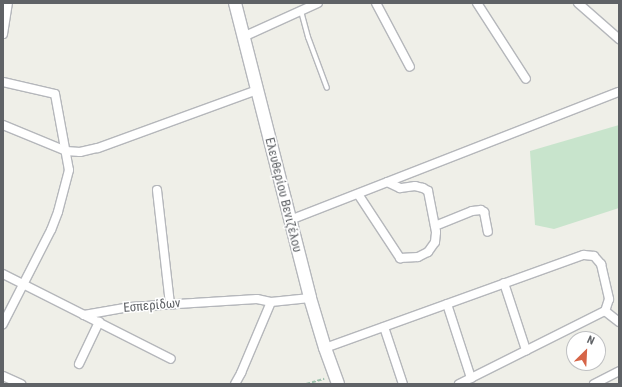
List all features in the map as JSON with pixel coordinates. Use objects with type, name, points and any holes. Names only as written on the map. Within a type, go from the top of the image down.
[{"type":"street","points":[[3,34],[8,3]]},
{"type":"street","name":"Ελευθερίου Βενιζέλου","points":[[235,3],[310,298],[325,348],[337,380]]},
{"type":"street","points":[[243,37],[318,3]]},
{"type":"street","points":[[376,3],[410,67]]},
{"type":"street","points":[[476,3],[526,79]]},
{"type":"street","points":[[578,3],[619,39]]},
{"type":"street","points":[[3,82],[55,94],[70,170],[58,212],[24,284],[3,324]]},
{"type":"street","points":[[3,125],[66,151],[80,152],[98,148],[256,90]]},
{"type":"street","points":[[290,220],[619,92]]},
{"type":"street","points":[[358,194],[400,258],[418,257],[428,252],[435,242],[435,226],[428,191],[414,186],[400,188],[387,182]]},
{"type":"street","points":[[157,190],[170,304]]},
{"type":"street","points":[[435,226],[472,211],[481,210],[484,212],[488,232]]},
{"type":"street","points":[[325,348],[584,254],[594,256],[601,264],[609,299],[605,311],[459,384]]},
{"type":"street","points":[[3,274],[171,359]]},
{"type":"street","points":[[504,283],[526,350]]},
{"type":"street","name":"Εσπερίδων","points":[[84,314],[130,307],[170,304],[257,299],[271,302],[310,298]]},
{"type":"street","points":[[235,384],[271,302]]},
{"type":"street","points":[[447,304],[471,378]]},
{"type":"street","points":[[605,311],[619,322]]},
{"type":"street","points":[[79,364],[99,322]]},
{"type":"street","points":[[384,327],[403,384]]},
{"type":"street","points":[[597,383],[619,371]]},
{"type":"street","points":[[3,376],[21,384]]},
{"type":"lane","points":[[301,11],[308,37],[327,88]]},
{"type":"path","points":[[306,384],[337,380]]},
{"type":"green space","points":[[619,125],[619,208],[554,229],[535,225],[530,151]]}]
